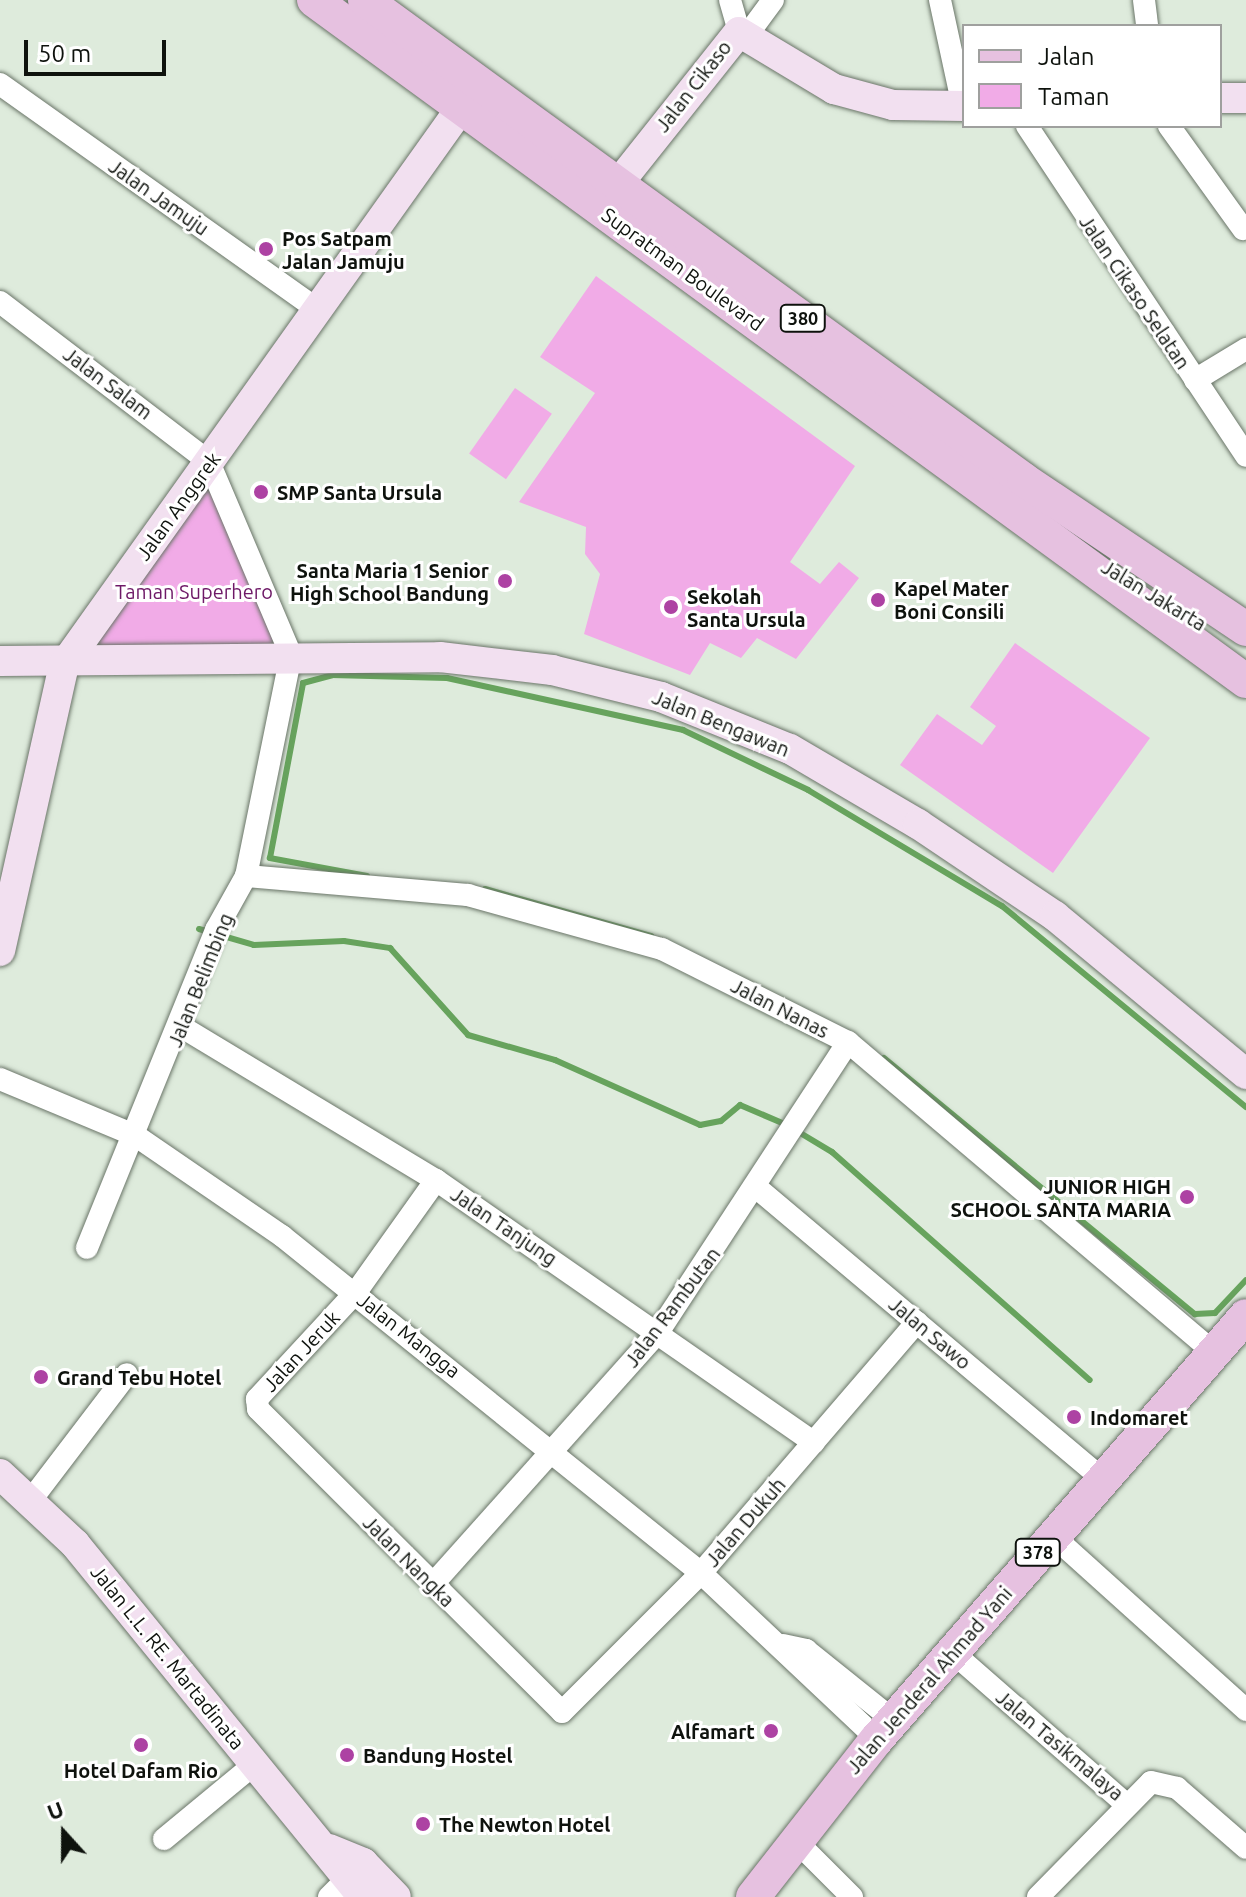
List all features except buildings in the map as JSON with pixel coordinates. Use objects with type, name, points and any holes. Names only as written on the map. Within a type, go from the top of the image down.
[{"type":"main road","name":"Supratman Boulevard","points":[[314,0],[1060,540],[1246,681]]},
{"type":"main road","name":"Supratman Boulevard","points":[[365,0],[1230,630]]},
{"type":"main road","name":"Jalan Jakarta","points":[[1060,540],[1230,630],[1246,655]]},
{"type":"main road","name":"Jalan Jenderal Ahmad Yani","points":[[753,1897],[799,1844],[833,1791],[951,1651],[1246,1316]]},
{"type":"main road","name":"Jalan Jenderal Ahmad Yani","points":[[728,1897],[810,1804],[833,1791]]},
{"type":"street","points":[[730,0],[744,33],[773,0]]},
{"type":"street","points":[[940,0],[962,97]]},
{"type":"street","points":[[1144,0],[1147,24]]},
{"type":"street","name":"Jalan Cikaso","points":[[618,184],[744,33],[834,89],[893,105],[962,106]]},
{"type":"street","name":"Jalan Jamuju","points":[[0,84],[317,309]]},
{"type":"street","points":[[1222,98],[1246,98]]},
{"type":"street","name":"Jalan Anggrek","points":[[0,951],[64,665],[461,108]]},
{"type":"street","name":"Jalan Cikaso Selatan","points":[[1028,128],[1246,456]]},
{"type":"street","points":[[1170,128],[1243,229]]},
{"type":"street","name":"Jalan Salam","points":[[2,307],[209,462]]},
{"type":"street","points":[[1195,380],[1246,349]]},
{"type":"street","points":[[209,462],[291,655]]},
{"type":"street","name":"Jalan Bengawan","points":[[0,661],[64,665],[291,655],[440,657],[552,670],[661,697],[776,743],[856,785],[1055,916],[1246,1074]]},
{"type":"street","name":"Jalan Belimbing","points":[[87,1248],[182,1027],[214,937],[246,876],[291,655]]},
{"type":"street","name":"Jalan Nanas","points":[[246,876],[468,895],[567,918],[662,949],[848,1042],[1214,1352]]},
{"type":"street","name":"Jalan Tanjung","points":[[182,1027],[436,1180],[659,1331],[814,1443]]},
{"type":"street","name":"Jalan Rambutan","points":[[433,1584],[659,1331],[757,1188],[848,1042]]},
{"type":"street","name":"Jalan Mangga","points":[[0,1079],[136,1136],[356,1292],[554,1449],[701,1573],[783,1645],[793,1664],[885,1730]]},
{"type":"street","name":"Jalan Jeruk","points":[[258,1409],[257,1399],[356,1292],[436,1180]]},
{"type":"street","name":"Jalan Sawo","points":[[757,1188],[1103,1479]]},
{"type":"street","name":"Jalan Dukuh","points":[[562,1712],[701,1573],[917,1322]]},
{"type":"street","points":[[31,1500],[127,1374]]},
{"type":"street","name":"Jalan Nangka","points":[[258,1409],[562,1712]]},
{"type":"street","name":"Jalan L.L. RE. Martadinata","points":[[0,1474],[75,1544],[329,1849],[346,1891]]},
{"type":"street","points":[[1053,1536],[1246,1710]]},
{"type":"street","name":"Jalan Tasikmalaya","points":[[951,1651],[1126,1804],[1161,1780],[1245,1846]]},
{"type":"street","points":[[164,1839],[256,1763]]},
{"type":"street","points":[[1038,1897],[1126,1804]]},
{"type":"street","points":[[799,1844],[852,1897]]},
{"type":"street","name":"Jalan L.L. RE. Martadinata","points":[[329,1849],[363,1863],[396,1897]]},
{"type":"green space","points":[[596,276],[855,466],[790,562],[820,584],[839,562],[859,578],[796,659],[757,638],[741,658],[710,643],[690,675],[584,634],[600,574],[585,554],[586,527],[519,502],[595,393],[540,357]]},
{"type":"green space","points":[[515,388],[552,414],[506,479],[469,454]]},
{"type":"green space","name":"Taman Superhero","points":[[208,473],[284,647],[74,655]]},
{"type":"green space","points":[[1015,643],[1150,738],[1053,873],[900,765],[937,714],[982,745],[996,726],[970,707]]},
{"type":"waterway","points":[[367,876],[270,858],[303,683],[332,675],[447,678],[683,730],[808,790],[1002,906],[1246,1107]]},
{"type":"waterway","points":[[485,889],[651,936]]},
{"type":"waterway","points":[[199,929],[254,945],[344,941],[390,948],[468,1035],[555,1060],[700,1125],[721,1121],[740,1105],[787,1125]]},
{"type":"waterway","points":[[884,1058],[1195,1314],[1215,1313],[1246,1280]]},
{"type":"waterway","points":[[797,1131],[832,1152],[1090,1380]]},
{"type":"place","name":"Pos Satpam Jalan Jamuju","points":[[266,249]]},
{"type":"place","name":"SMP Santa Ursula","points":[[261,492]]},
{"type":"place","name":"Santa Maria 1 Senior High School Bandung","points":[[505,581]]},
{"type":"place","name":"Kapel Mater Boni Consili","points":[[878,600]]},
{"type":"place","name":"Sekolah Santa Ursula","points":[[671,607]]},
{"type":"place","name":"JUNIOR HIGH SCHOOL SANTA MARIA","points":[[1187,1197]]},
{"type":"place","name":"Grand Tebu Hotel","points":[[41,1377]]},
{"type":"place","name":"Indomaret","points":[[1074,1417]]},
{"type":"place","name":"Alfamart","points":[[771,1731]]},
{"type":"place","name":"Hotel Dafam Rio","points":[[141,1745]]},
{"type":"place","name":"Bandung Hostel","points":[[347,1755]]},
{"type":"place","name":"The Newton Hotel","points":[[423,1824]]}]
